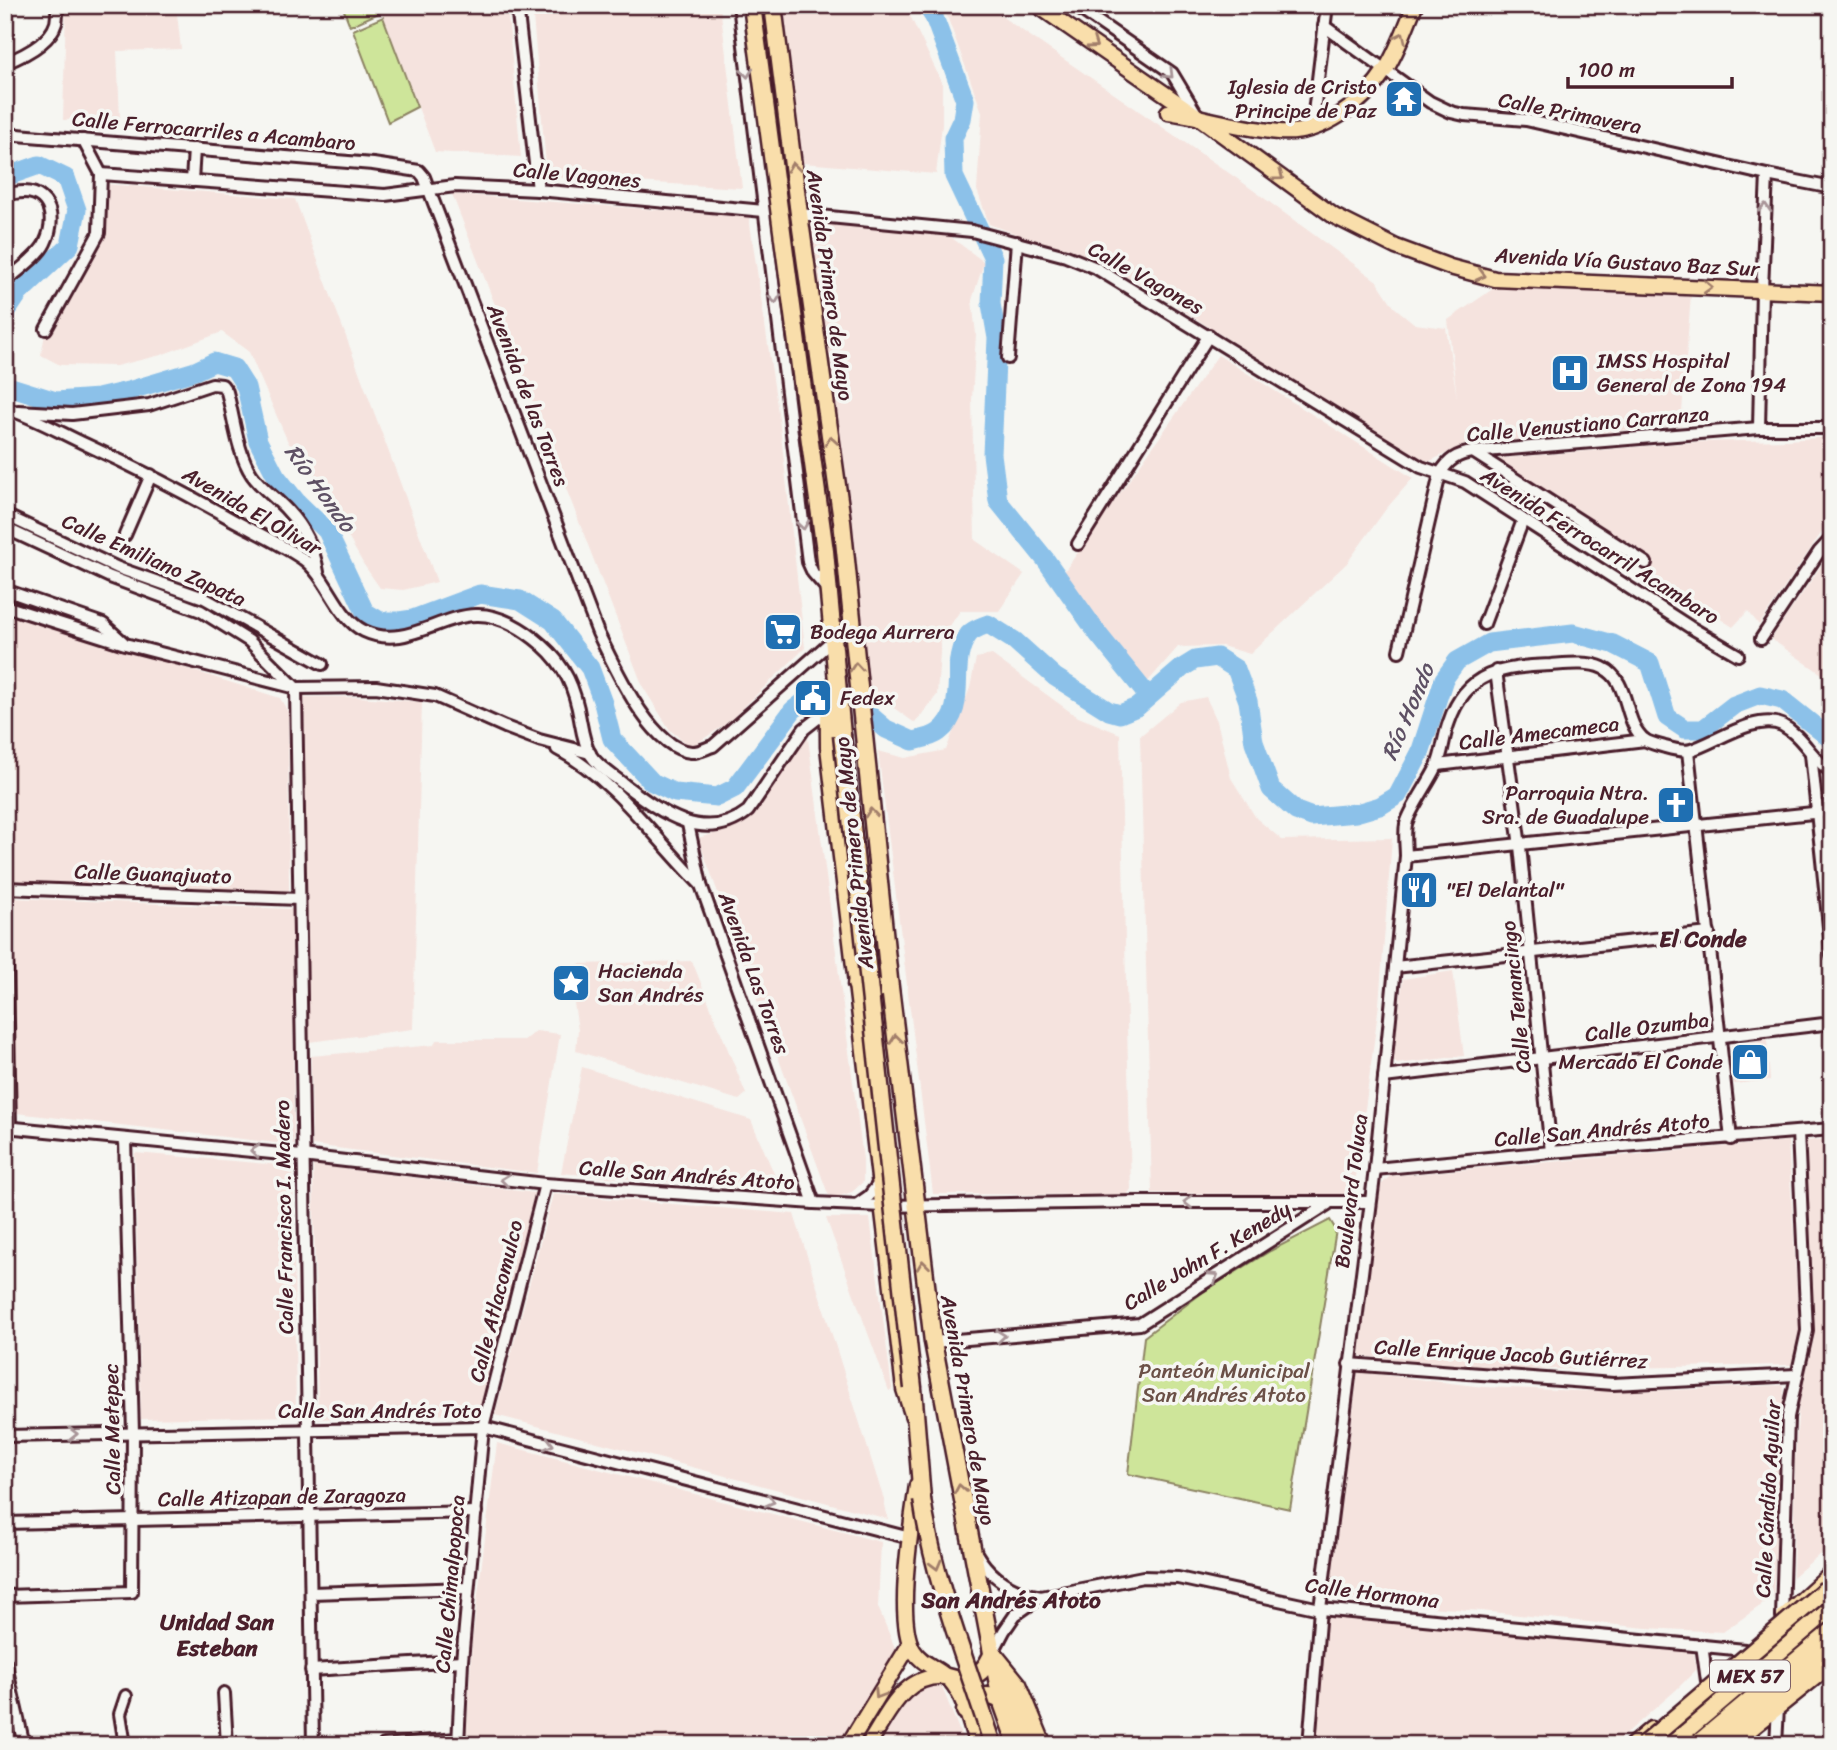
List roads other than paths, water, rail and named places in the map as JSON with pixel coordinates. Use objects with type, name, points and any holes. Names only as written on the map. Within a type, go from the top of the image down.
[{"type":"highway","name":"Avenida Primero de Mayo","points":[[752,5],[825,551],[842,735],[913,1388],[922,1499],[944,1596],[993,1745]]},
{"type":"highway","name":"Avenida Primero de Mayo","points":[[772,5],[842,521],[889,979],[933,1342],[993,1652]]},
{"type":"highway","points":[[856,984],[867,992],[874,992],[889,979]]},
{"type":"highway","points":[[1643,1745],[1832,1585]]},
{"type":"highway","points":[[1656,1745],[1832,1595]]},
{"type":"highway","name":"MEX 57","points":[[1669,1745],[1832,1607]]},
{"type":"highway","name":"MEX 57","points":[[1696,1745],[1832,1631]]},
{"type":"highway","points":[[1717,1745],[1832,1647]]},
{"type":"highway","points":[[1713,1676],[1783,1648]]},
{"type":"highway","points":[[947,1677],[965,1679],[977,1675],[986,1667],[993,1652]]},
{"type":"highway","points":[[993,1652],[1017,1745]]},
{"type":"highway","points":[[965,1710],[971,1701],[981,1696],[1007,1700]]},
{"type":"highway","points":[[1007,1700],[1028,1745]]},
{"type":"main road","name":"Avenida Vía Gustavo Baz Sur","points":[[1037,5],[1198,116],[1334,216],[1396,247],[1450,267],[1495,279],[1832,293]]},
{"type":"main road","points":[[1168,112],[1283,133],[1312,129],[1345,112],[1366,95],[1386,69],[1415,5]]},
{"type":"main road","name":"Avenida Primero de Mayo","points":[[837,683],[827,711],[828,747],[904,1388],[915,1422]]},
{"type":"main road","name":"Avenida Primero de Mayo","points":[[910,1644],[905,1618],[910,1538],[919,1473]]},
{"type":"main road","points":[[1632,1745],[1832,1572]]},
{"type":"main road","points":[[848,1745],[910,1644],[925,1663],[947,1677],[956,1688],[977,1745]]},
{"type":"main road","name":"Avenida Primero de Mayo","points":[[993,1652],[1019,1684],[1044,1745]]},
{"type":"main road","points":[[1731,1745],[1832,1664]]},
{"type":"main road","points":[[868,1745],[910,1685],[926,1678],[947,1677]]},
{"type":"street","points":[[5,63],[22,56],[42,41],[55,26],[58,5]]},
{"type":"street","points":[[517,5],[538,190]]},
{"type":"street","points":[[739,5],[808,562],[813,573],[829,590]]},
{"type":"street","points":[[1074,5],[1172,73],[1198,116]]},
{"type":"street","points":[[1312,129],[1327,5]]},
{"type":"street","name":"Calle Primavera","points":[[1324,26],[1430,102],[1451,112],[1526,120],[1767,176],[1832,188]]},
{"type":"street","points":[[751,109],[785,105]]},
{"type":"street","name":"Calle Ferrocarriles a Acambaro","points":[[5,134],[373,164],[419,171]]},
{"type":"street","points":[[46,329],[99,233],[101,174],[83,140]]},
{"type":"street","points":[[192,181],[194,149]]},
{"type":"street","name":"Avenida de las Torres","points":[[419,171],[429,189],[598,634],[620,677],[653,729],[674,747],[693,753],[713,746],[834,639]]},
{"type":"street","points":[[101,174],[385,195],[429,189]]},
{"type":"street","points":[[1759,428],[1767,176]]},
{"type":"street","name":"Calle Vagones","points":[[429,189],[455,186],[538,190],[764,211]]},
{"type":"street","points":[[5,196],[17,191],[33,193],[45,199],[50,210],[50,226],[44,246],[5,282]]},
{"type":"street","name":"Calle Vagones","points":[[799,214],[972,230],[1096,268],[1422,467],[1440,474]]},
{"type":"street","points":[[1009,358],[1017,242]]},
{"type":"street","points":[[1078,544],[1209,335]]},
{"type":"street","points":[[7,407],[72,414],[149,405],[212,384],[222,385],[227,392],[245,462],[263,488],[289,511],[309,540],[318,572]]},
{"type":"street","name":"Avenida El Olivar","points":[[7,407],[152,475],[289,551],[318,572],[352,623],[362,630],[375,635],[400,636],[415,634],[461,617],[489,615],[528,634],[555,658],[565,673],[573,690],[590,753]]},
{"type":"street","name":"Calle Venustiano Carranza","points":[[1440,474],[1451,460],[1464,453],[1759,428],[1832,428]]},
{"type":"street","name":"Avenida Ferrocarril Acambaro","points":[[1474,452],[1646,563]]},
{"type":"street","points":[[1399,651],[1440,474]]},
{"type":"street","name":"Avenida Ferrocarril Acambaro","points":[[1440,474],[1465,482],[1738,655]]},
{"type":"street","points":[[125,534],[152,475]]},
{"type":"street","name":"Calle Emiliano Zapata","points":[[5,516],[118,568],[204,598],[322,664]]},
{"type":"street","points":[[1484,624],[1522,520]]},
{"type":"street","name":"Calle Emiliano Zapata","points":[[5,528],[110,577],[201,611],[249,641],[296,688]]},
{"type":"street","points":[[1761,639],[1819,552],[1832,538]]},
{"type":"street","points":[[5,590],[103,624],[125,644]]},
{"type":"street","points":[[201,611],[204,598]]},
{"type":"street","points":[[5,606],[125,644],[296,688],[376,687],[435,696],[539,740],[590,753],[600,766],[641,798],[688,824],[722,825],[736,821],[748,811],[804,729],[827,711]]},
{"type":"street","points":[[1496,671],[1528,666],[1601,666],[1612,673],[1619,683],[1634,725],[1645,740],[1688,751],[1738,730],[1756,724],[1771,723],[1781,725],[1832,772]]},
{"type":"street","name":"Calle Tenancingo","points":[[1496,671],[1520,846],[1551,1152]]},
{"type":"street","name":"Boulevard Toluca","points":[[1309,1745],[1320,1609],[1375,1169],[1406,856],[1406,824],[1438,765],[1448,722],[1458,699],[1482,676],[1496,671]]},
{"type":"street","name":"Calle Francisco I. Madero","points":[[296,688],[313,1745]]},
{"type":"street","name":"Avenida Las Torres","points":[[539,740],[578,761],[591,772],[649,825],[670,854],[701,885],[814,1203]]},
{"type":"street","name":"Calle Amecameca","points":[[1438,765],[1645,740]]},
{"type":"street","points":[[1688,751],[1731,1139]]},
{"type":"street","points":[[1811,754],[1832,956]]},
{"type":"street","points":[[1406,856],[1832,811]]},
{"type":"street","points":[[688,824],[701,885]]},
{"type":"street","points":[[5,865],[7,1127]]},
{"type":"street","name":"Calle Guanajuato","points":[[5,888],[299,899]]},
{"type":"street","points":[[1395,967],[1709,933]]},
{"type":"street","name":"Calle Ozumba","points":[[1384,1077],[1832,1023]]},
{"type":"street","name":"Calle San Andrés Atoto","points":[[7,1127],[302,1156],[545,1184],[814,1203],[883,1206],[1370,1202]]},
{"type":"street","name":"Calle San Andrés Atoto","points":[[1375,1169],[1832,1129]]},
{"type":"street","name":"Calle Cándido Aguilar","points":[[1782,1617],[1788,1417],[1807,1331],[1798,1132]]},
{"type":"street","name":"Calle Metepec","points":[[5,1596],[132,1592],[133,1433],[125,1139]]},
{"type":"street","points":[[856,1205],[869,1196],[880,1181]]},
{"type":"street","name":"Calle Atlacomulco","points":[[483,1427],[545,1184]]},
{"type":"street","name":"Calle John F. Kenedy","points":[[933,1342],[1140,1324],[1330,1203]]},
{"type":"street","name":"Calle Enrique Jacob Gutiérrez","points":[[1349,1364],[1613,1384],[1796,1375]]},
{"type":"street","name":"Calle San Andrés Toto","points":[[5,1436],[483,1427],[910,1538]]},
{"type":"street","name":"Calle Chimalpopoca","points":[[457,1742],[483,1427]]},
{"type":"street","name":"Calle Atizapan de Zaragoza","points":[[5,1522],[476,1512]]},
{"type":"street","points":[[969,1535],[979,1557],[994,1576],[1020,1592],[1041,1597]]},
{"type":"street","name":"Calle Hormona","points":[[993,1652],[1015,1615],[1041,1597],[1143,1577],[1178,1578],[1320,1609],[1745,1650]]},
{"type":"street","points":[[311,1593],[468,1588]]},
{"type":"street","points":[[1702,1646],[1713,1676]]},
{"type":"street","points":[[5,1661],[24,1745]]},
{"type":"street","points":[[311,1670],[462,1661]]},
{"type":"street","points":[[224,1693],[227,1745]]},
{"type":"street","points":[[125,1745],[120,1714],[126,1696]]},
{"type":"street","points":[[1776,1745],[1778,1707]]},
{"type":"street","points":[[384,1745],[457,1742]]},
{"type":"waterway","points":[[926,5],[934,17],[965,100],[962,119],[953,138],[954,176],[993,258],[991,304],[997,338],[992,454],[998,501],[1148,696]]},
{"type":"waterway","name":"Río Hondo","points":[[5,177],[39,165],[66,178],[77,210],[70,245],[19,293],[5,314]]},
{"type":"waterway","name":"Río Hondo","points":[[5,385],[56,401],[98,398],[195,371],[214,362],[234,368],[246,387],[258,441],[276,476],[296,501],[327,531],[365,612],[380,621],[399,621],[413,619],[480,594],[520,600],[553,621],[590,668],[612,739],[652,782],[675,793],[717,797],[735,788],[793,710],[809,698]]},
{"type":"waterway","name":"Río Hondo","points":[[865,711],[886,729],[913,741],[931,737],[939,732],[949,722],[954,710],[962,645],[971,632],[988,624],[1015,641],[1055,677],[1109,711],[1120,714],[1137,707],[1195,660],[1217,657],[1236,669],[1248,701],[1254,742],[1271,789],[1296,811],[1312,817],[1356,813],[1380,806],[1398,795],[1420,753],[1444,679],[1457,661],[1489,643],[1573,633],[1613,644],[1650,663],[1667,717],[1685,729],[1703,729],[1734,705],[1760,695],[1782,700],[1832,740]]},
{"type":"place","name":"Iglesia de Cristo Principe de Paz","points":[[1404,99]]},
{"type":"place","name":"IMSS Hospital General de Zona 194","points":[[1570,373]]},
{"type":"place","name":"Bodega Aurrera","points":[[783,632]]},
{"type":"place","name":"Fedex","points":[[813,698]]},
{"type":"place","name":"Parroquia Ntra. Sra. de Guadalupe","points":[[1676,805]]},
{"type":"place","name":"\"El Delantal\"","points":[[1419,890]]},
{"type":"place","name":"Hacienda San Andrés","points":[[571,983]]},
{"type":"place","name":"Mercado El Conde","points":[[1750,1062]]},
{"type":"district","name":"El Conde","points":[[1703,939]]},
{"type":"district","name":"San Andrés Atoto","points":[[1011,1600]]},
{"type":"district","name":"Unidad San Esteban","points":[[217,1635]]},
{"type":"park label","name":"Panteón Municipal San Andrés Atoto","points":[[1224,1383]]}]
